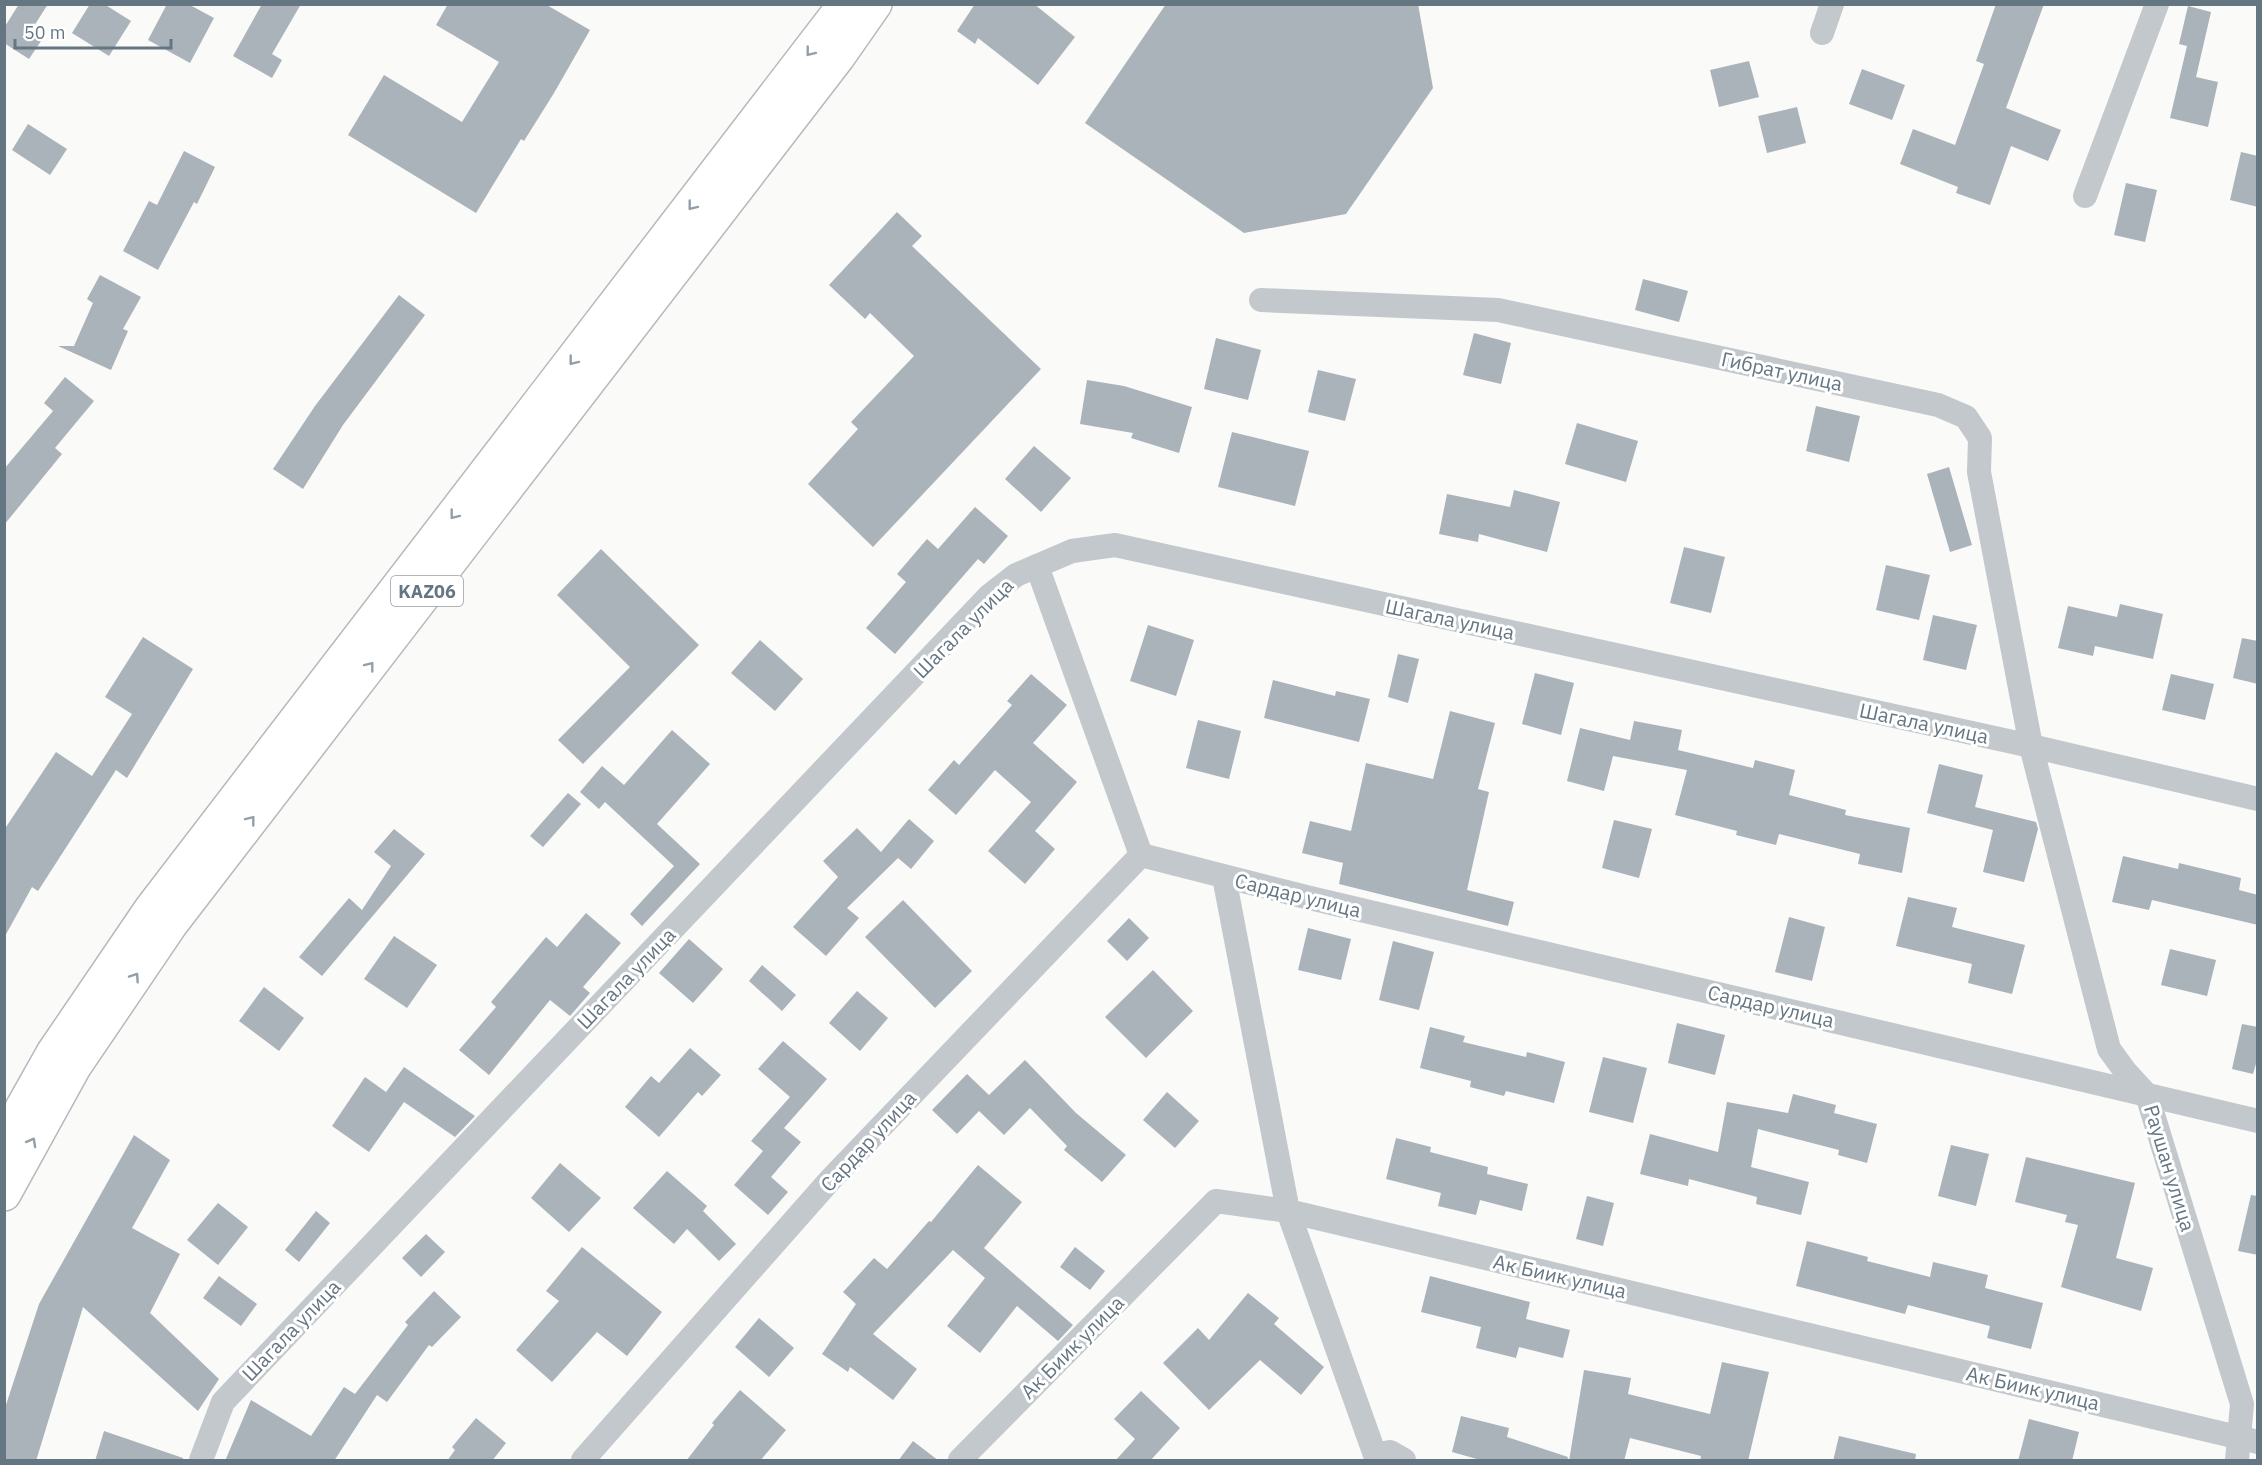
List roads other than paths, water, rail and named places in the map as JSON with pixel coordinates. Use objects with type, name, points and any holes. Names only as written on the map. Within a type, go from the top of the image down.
[{"type":"highway","name":"KАZ06","points":[[4,1140],[52,1053],[152,909],[845,4]]},
{"type":"highway","name":"KАZ06","points":[[4,1194],[74,1066],[171,924],[838,57],[875,4]]},
{"type":"street","points":[[1821,33],[1832,4]]},
{"type":"street","points":[[2085,196],[2157,4]]},
{"type":"street","name":"Гибрат улица","points":[[1261,300],[1498,310],[1938,405],[1966,417],[1980,438],[1978,472],[2031,746]]},
{"type":"street","name":"Шагала улица","points":[[201,1461],[223,1402],[990,596],[1016,575],[1072,551],[1115,545],[2031,746],[2258,799]]},
{"type":"street","points":[[1037,566],[1141,855]]},
{"type":"street","name":"Раушан улица","points":[[2031,746],[2109,1049],[2147,1095],[2242,1404],[2245,1446]]},
{"type":"street","name":"Сардар улица","points":[[584,1461],[831,1179],[1141,855],[1224,877],[2258,1120]]},
{"type":"street","points":[[1224,877],[1288,1211],[1373,1458],[1390,1452],[1404,1461]]},
{"type":"street","name":"Ак Биик улица","points":[[960,1461],[1216,1201],[1288,1211],[2245,1446]]}]
